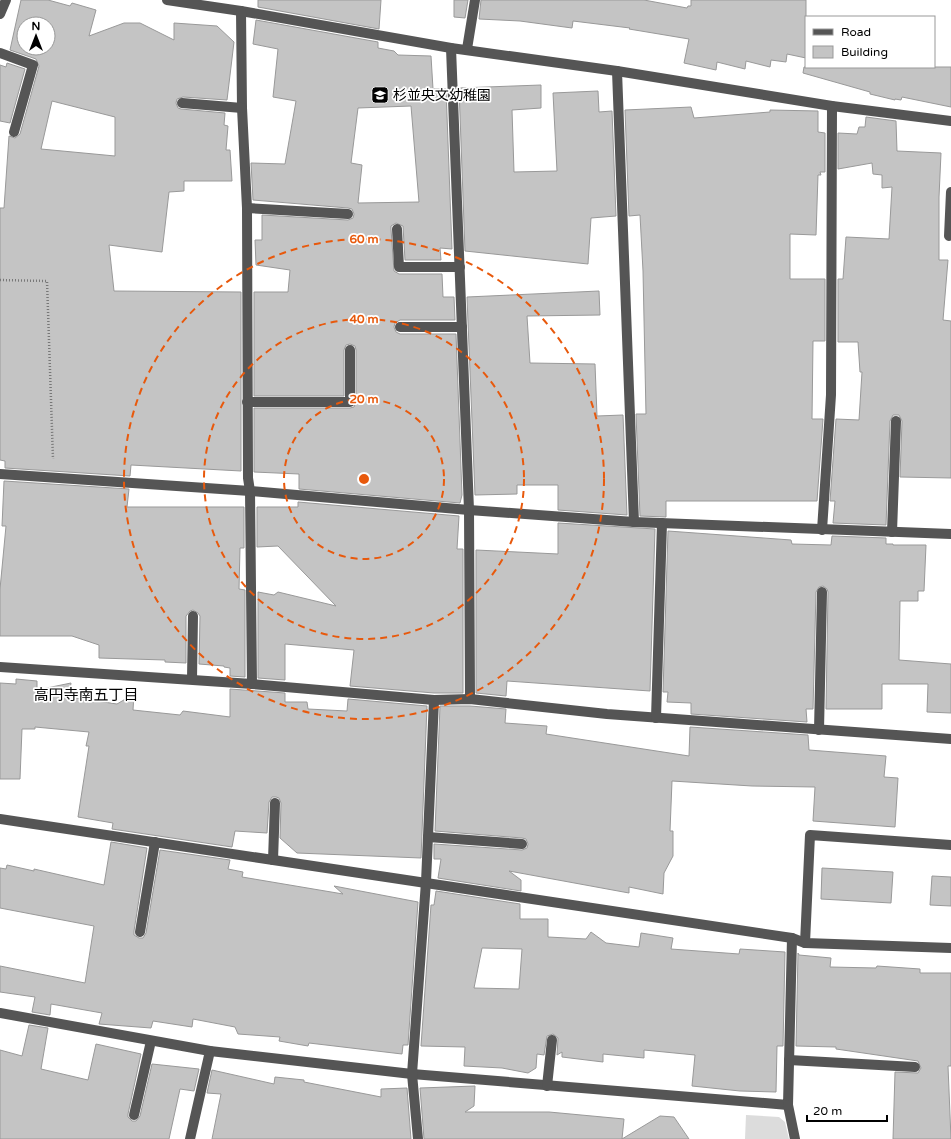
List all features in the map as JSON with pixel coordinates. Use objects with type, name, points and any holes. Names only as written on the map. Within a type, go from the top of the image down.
[{"type":"street","points":[[0,14],[6,0]]},
{"type":"street","points":[[167,0],[241,11],[451,48],[467,49],[617,71],[832,106],[951,121]]},
{"type":"street","points":[[467,49],[475,0]]},
{"type":"street","points":[[241,11],[242,108],[247,208],[247,402],[248,478],[250,491],[252,684]]},
{"type":"street","points":[[451,48],[469,510],[470,699]]},
{"type":"street","points":[[0,53],[32,65],[14,132]]},
{"type":"street","points":[[617,71],[634,522]]},
{"type":"street","points":[[182,103],[242,108]]},
{"type":"street","points":[[822,530],[831,395],[832,106]]},
{"type":"street","points":[[950,236],[951,192]]},
{"type":"street","points":[[247,208],[348,214]]},
{"type":"street","points":[[397,228],[399,267],[460,267]]},
{"type":"street","points":[[400,327],[462,327]]},
{"type":"street","points":[[247,402],[350,402],[350,350]]},
{"type":"street","points":[[892,532],[896,421]]},
{"type":"street","points":[[0,474],[250,491],[469,510],[634,522],[951,534]]},
{"type":"street","points":[[656,718],[662,523]]},
{"type":"street","points":[[819,730],[822,592]]},
{"type":"street","points":[[192,679],[193,616]]},
{"type":"street","points":[[0,667],[192,679],[434,700],[470,699],[656,718],[951,739]]},
{"type":"street","points":[[418,1139],[412,1074],[426,882],[434,700]]},
{"type":"street","points":[[272,860],[275,803]]},
{"type":"street","points":[[0,819],[792,938],[805,943],[951,948]]},
{"type":"street","points":[[805,943],[810,835],[951,845]]},
{"type":"street","points":[[428,837],[522,844]]},
{"type":"street","points":[[140,932],[154,842]]},
{"type":"street","points":[[792,938],[788,1105],[795,1139]]},
{"type":"street","points":[[0,1013],[210,1051],[412,1074],[788,1105]]},
{"type":"street","points":[[547,1086],[552,1040]]},
{"type":"street","points":[[134,1115],[151,1041]]},
{"type":"street","points":[[190,1139],[210,1051]]},
{"type":"street","points":[[789,1060],[915,1067]]},
{"type":"path","points":[[0,280],[47,281],[54,478]]},
{"type":"shaded area","points":[[746,1115],[779,1117],[785,1122],[789,1139],[745,1139]]},
{"type":"building","points":[[21,0],[48,0],[70,6],[72,3],[96,10],[89,36],[124,23],[140,23],[174,40],[174,23],[217,26],[234,42],[227,100],[183,97],[177,99],[176,103],[178,108],[181,109],[225,113],[224,125],[228,126],[226,150],[230,150],[232,181],[184,181],[184,191],[169,192],[162,252],[109,245],[114,291],[241,292],[241,471],[131,465],[130,476],[5,468],[5,461],[0,460],[0,208],[4,208],[9,136],[15,138],[20,134],[39,66],[36,59],[27,56],[56,56],[56,16],[17,16]],"holes":[[[52,101],[115,117],[115,156],[41,149]]]},
{"type":"building","points":[[258,0],[381,0],[379,29],[258,7]]},
{"type":"building","points":[[454,0],[468,0],[465,18],[454,17]]},
{"type":"building","points":[[481,0],[644,0],[687,8],[688,6],[691,6],[691,0],[806,0],[805,58],[787,54],[786,62],[771,60],[770,67],[746,61],[745,69],[717,62],[716,70],[684,63],[689,39],[629,29],[630,28],[573,21],[572,28],[520,21],[479,19]]},
{"type":"building","points":[[256,20],[378,42],[378,48],[394,51],[398,55],[431,56],[433,89],[446,89],[452,249],[440,248],[441,260],[405,260],[403,226],[396,223],[391,226],[391,229],[394,271],[399,274],[442,274],[443,297],[454,297],[455,320],[400,320],[395,323],[394,327],[396,332],[400,334],[456,334],[462,495],[460,503],[299,489],[299,474],[254,472],[254,408],[354,407],[356,402],[356,350],[355,346],[350,344],[346,345],[344,350],[344,396],[254,396],[254,292],[288,292],[290,270],[256,265],[255,240],[262,240],[262,215],[348,220],[353,218],[354,214],[352,209],[348,208],[253,200],[251,163],[285,164],[296,101],[273,97],[278,49],[253,44]],"holes":[[[411,106],[419,202],[358,203],[362,165],[351,163],[358,108]]]},
{"type":"building","points":[[16,23],[16,52],[10,50]]},
{"type":"building","points":[[7,63],[25,69],[10,123],[0,121],[0,65],[6,67]]},
{"type":"building","points":[[804,67],[951,67],[951,107],[902,97],[901,100],[895,100],[870,94],[870,92],[803,73]]},
{"type":"building","points":[[541,85],[541,108],[512,110],[514,172],[557,171],[553,93],[598,91],[599,112],[612,111],[616,216],[591,218],[588,264],[465,251],[459,88]]},
{"type":"building","points":[[691,107],[694,118],[770,112],[770,110],[818,111],[818,132],[825,133],[825,172],[820,172],[821,175],[818,175],[816,235],[790,234],[790,279],[825,279],[825,341],[813,341],[812,419],[823,419],[817,501],[666,501],[666,517],[640,516],[636,414],[646,414],[643,271],[640,215],[629,216],[625,110]]},
{"type":"building","points":[[866,117],[896,121],[897,151],[941,153],[939,260],[948,260],[943,320],[951,321],[951,478],[900,477],[902,421],[899,415],[893,415],[890,421],[886,525],[833,523],[835,501],[830,501],[836,419],[859,420],[862,372],[860,372],[858,342],[838,342],[838,279],[843,279],[846,237],[889,239],[892,187],[882,188],[882,175],[873,174],[872,163],[838,169],[838,133],[857,134],[859,127],[865,127]]},
{"type":"building","points":[[599,291],[600,315],[527,316],[530,363],[595,364],[597,416],[623,415],[627,515],[558,510],[558,485],[517,485],[517,494],[475,495],[467,297]]},
{"type":"building","points":[[4,481],[129,489],[127,507],[244,507],[244,548],[240,548],[239,589],[245,590],[245,677],[230,676],[230,668],[224,666],[199,664],[200,616],[193,610],[186,616],[186,663],[165,662],[165,660],[99,658],[99,645],[72,636],[0,636],[0,589],[6,526],[2,526]]},
{"type":"building","points":[[298,502],[459,516],[457,549],[463,549],[463,693],[434,693],[350,686],[354,650],[285,644],[285,680],[258,678],[258,592],[274,595],[278,592],[336,606],[278,546],[257,547],[257,507],[298,507]]},
{"type":"building","points":[[558,523],[655,529],[650,691],[507,681],[506,696],[476,693],[476,550],[558,554]]},
{"type":"building","points":[[668,531],[791,540],[792,544],[831,545],[832,536],[886,538],[886,544],[926,545],[924,591],[918,591],[918,601],[900,601],[899,660],[951,664],[951,713],[927,712],[928,684],[882,684],[882,709],[826,709],[828,592],[823,586],[819,587],[816,592],[813,709],[806,709],[807,722],[691,714],[691,703],[667,702],[668,692],[663,692]]},
{"type":"building","points":[[16,679],[37,681],[37,690],[71,683],[69,697],[117,704],[134,694],[133,710],[180,715],[183,711],[230,717],[230,689],[285,693],[285,702],[307,702],[308,709],[347,711],[348,699],[427,706],[421,858],[297,853],[280,838],[281,803],[279,798],[276,797],[272,797],[269,802],[267,833],[235,831],[232,847],[112,829],[113,823],[78,817],[89,746],[86,746],[89,732],[35,727],[35,729],[22,729],[20,779],[0,779],[0,683],[16,684]]},
{"type":"building","points":[[440,706],[470,706],[506,709],[505,723],[547,726],[546,734],[689,756],[690,727],[808,735],[809,750],[886,756],[884,777],[898,778],[895,827],[813,821],[815,787],[752,786],[672,781],[670,831],[673,831],[673,856],[664,873],[663,894],[629,887],[629,893],[509,871],[521,880],[521,891],[438,878],[441,859],[434,859],[434,844],[522,850],[527,848],[528,844],[526,839],[522,838],[435,831]]},
{"type":"building","points":[[111,842],[147,848],[134,931],[134,935],[139,938],[143,938],[146,933],[160,850],[230,860],[228,869],[243,872],[242,877],[343,894],[334,886],[418,902],[408,1045],[403,1045],[402,1054],[309,1043],[308,1046],[279,1041],[280,1037],[238,1034],[235,1027],[193,1019],[192,1027],[153,1021],[151,1028],[99,1024],[102,1013],[51,1004],[50,1015],[32,1012],[35,997],[0,992],[0,966],[85,983],[94,926],[0,908],[0,868],[6,869],[7,865],[34,871],[34,869],[104,885]]},
{"type":"building","points":[[822,868],[893,872],[891,903],[821,899]]},
{"type":"building","points":[[932,876],[951,877],[951,906],[930,905]]},
{"type":"building","points":[[436,891],[520,904],[520,919],[548,919],[548,937],[586,939],[591,932],[606,943],[639,947],[641,933],[673,938],[671,949],[739,954],[740,949],[785,952],[783,1046],[777,1046],[776,1092],[740,1091],[692,1086],[695,1055],[644,1050],[644,1058],[603,1054],[603,1062],[562,1057],[562,1052],[557,1055],[558,1038],[553,1034],[547,1036],[544,1055],[537,1054],[536,1068],[528,1073],[502,1068],[464,1066],[465,1047],[421,1046],[431,905],[434,905]],"holes":[[[482,948],[522,949],[519,989],[474,988]]]},
{"type":"building","points":[[798,953],[799,955],[831,958],[830,967],[876,968],[877,966],[920,969],[920,973],[951,973],[951,1066],[948,1066],[951,1139],[893,1139],[895,1072],[918,1073],[921,1068],[918,1061],[836,1049],[836,1047],[796,1046]]},
{"type":"building","points":[[29,1025],[48,1028],[41,1069],[88,1080],[96,1044],[141,1054],[128,1114],[128,1117],[132,1121],[136,1121],[140,1116],[152,1064],[199,1069],[194,1091],[180,1089],[169,1139],[0,1139],[0,1050],[22,1056]]},
{"type":"building","points":[[212,1070],[274,1084],[275,1077],[304,1080],[304,1082],[381,1097],[381,1089],[407,1088],[411,1139],[212,1139],[221,1094],[207,1093]]},
{"type":"building","points":[[475,1086],[474,1106],[465,1112],[549,1112],[624,1119],[622,1139],[424,1139],[420,1088]]},
{"type":"building","points":[[660,1116],[674,1117],[689,1139],[622,1139]]},
{"type":"place","name":"杉並央文幼稚園","points":[[380,95]]},
{"type":"district","name":"高円寺南五丁目","points":[[86,695]]}]
